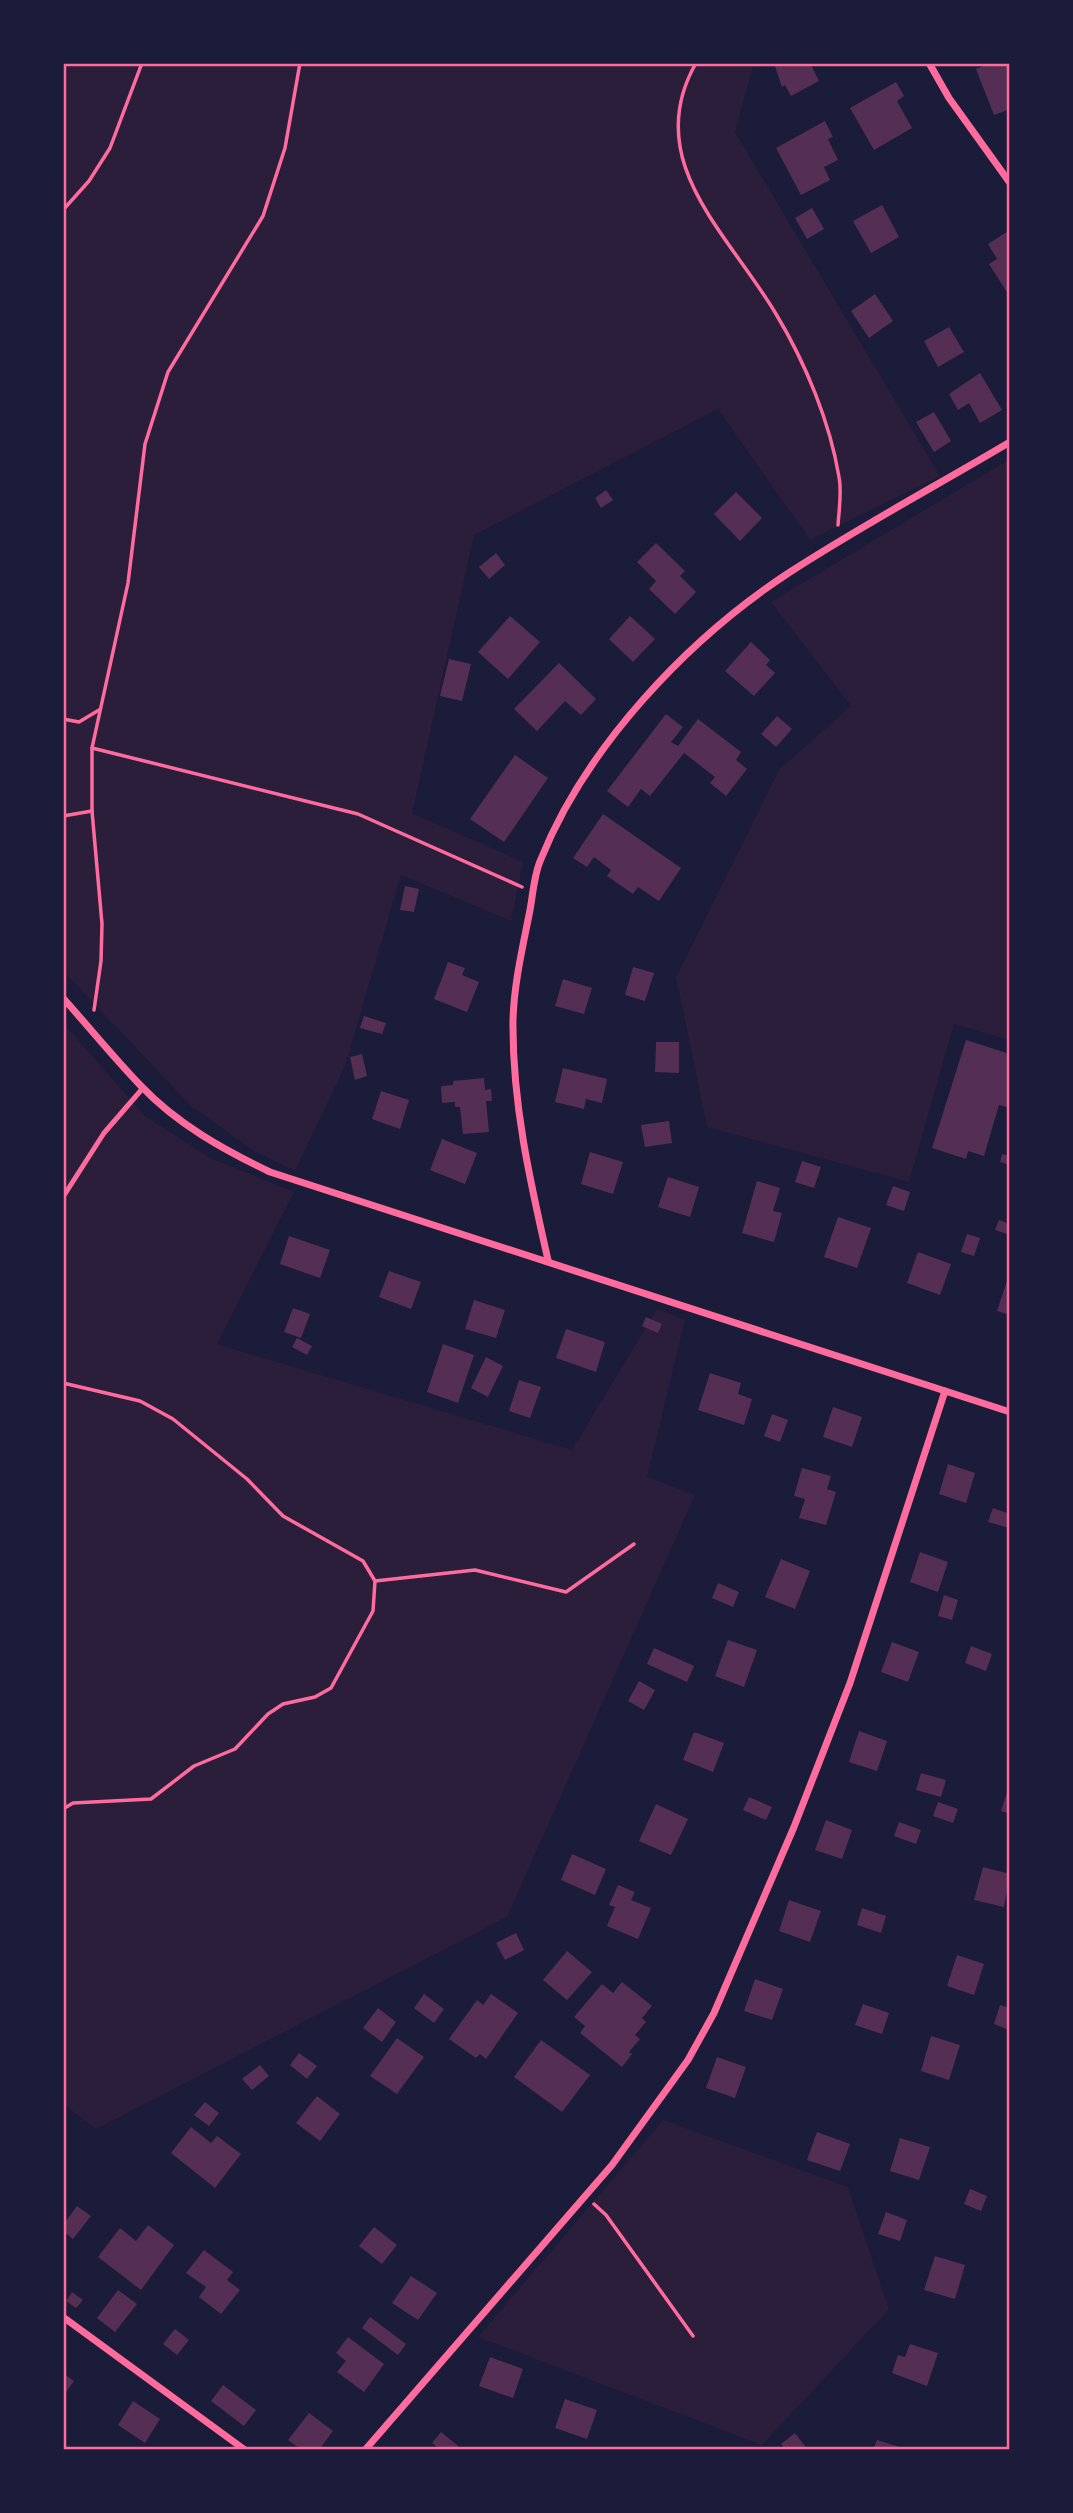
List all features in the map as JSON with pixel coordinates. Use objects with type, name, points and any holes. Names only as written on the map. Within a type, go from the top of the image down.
[{"type":"street","points":[[929,63],[949,98],[1010,183]]},
{"type":"street","points":[[548,1261],[528,1173],[516,1087],[513,1018],[539,862],[559,819],[587,774],[640,703],[731,616],[787,575],[1010,442]]},
{"type":"street","points":[[63,998],[143,1088],[182,1121],[215,1144],[270,1172],[1010,1412]]},
{"type":"street","points":[[365,2450],[612,2165],[688,2060],[734,1970],[851,1679],[945,1391]]},
{"type":"street","points":[[63,2317],[245,2450]]},
{"type":"lane","points":[[63,1197],[104,1133],[143,1088]]},
{"type":"path","points":[[63,210],[89,181],[110,148],[142,63]]},
{"type":"path","points":[[91,1029],[101,961],[102,924],[92,811],[92,748],[128,583],[145,444],[152,416],[173,362],[238,262],[263,216],[285,148],[300,63]]},
{"type":"path","points":[[696,63],[683,86],[676,118],[682,160],[693,189],[776,313],[794,348],[823,418],[840,480],[837,545]]},
{"type":"path","points":[[63,719],[79,722],[99,710]]},
{"type":"path","points":[[92,748],[358,814],[533,892]]},
{"type":"path","points":[[63,816],[92,811]]},
{"type":"path","points":[[63,1383],[140,1401],[173,1419],[247,1479],[283,1516],[363,1561],[375,1581],[373,1611],[331,1688],[316,1697],[283,1704],[268,1714],[235,1749],[194,1766],[151,1799],[73,1803],[63,1809]]},
{"type":"path","points":[[375,1581],[475,1570],[566,1592],[634,1544]]},
{"type":"path","points":[[584,2196],[606,2215],[693,2336]]},
{"type":"shaded area","points":[[63,63],[754,63],[735,132],[940,476],[810,540],[718,409],[474,535],[412,813],[523,862],[511,921],[401,875],[345,1066],[295,1171],[254,1151],[192,1107],[63,971]]},
{"type":"shaded area","points":[[1010,459],[1010,1040],[954,1024],[909,1182],[707,1127],[676,977],[779,770],[851,706],[771,602]]},
{"type":"shaded area","points":[[63,1023],[145,1116],[210,1158],[294,1192],[217,1344],[572,1450],[657,1309],[685,1320],[647,1477],[695,1495],[507,1917],[96,2129],[63,2104]]},
{"type":"shaded area","points":[[663,2120],[848,2187],[889,2309],[762,2445],[478,2337]]},
{"type":"building","points":[[774,63],[810,63],[819,81],[791,96],[785,85],[782,87]]},
{"type":"building","points":[[991,63],[1008,63],[1010,67],[1010,109],[994,115],[976,69]]},
{"type":"building","points":[[896,82],[904,96],[897,101],[912,128],[874,150],[850,108]]},
{"type":"building","points":[[825,121],[833,137],[828,139],[838,160],[824,167],[830,180],[801,195],[776,148]]},
{"type":"building","points":[[882,205],[899,237],[871,253],[853,221]]},
{"type":"building","points":[[812,208],[824,229],[807,239],[795,218]]},
{"type":"building","points":[[1010,230],[1010,297],[989,264],[997,259],[988,244]]},
{"type":"building","points":[[875,294],[893,321],[869,338],[851,311]]},
{"type":"building","points":[[949,327],[964,352],[938,367],[924,341]]},
{"type":"building","points":[[980,373],[1002,410],[980,423],[969,403],[958,410],[949,394]]},
{"type":"building","points":[[934,412],[951,441],[934,452],[916,422]]},
{"type":"building","points":[[606,490],[613,500],[601,508],[595,498]]},
{"type":"building","points":[[736,492],[762,518],[740,541],[714,514]]},
{"type":"building","points":[[656,543],[685,571],[680,576],[696,592],[675,614],[649,589],[656,581],[637,562]]},
{"type":"building","points":[[496,553],[505,565],[489,579],[479,567]]},
{"type":"building","points":[[510,616],[540,642],[508,679],[478,652]]},
{"type":"building","points":[[630,616],[655,639],[633,662],[609,639]]},
{"type":"building","points":[[751,642],[770,660],[766,665],[775,673],[754,696],[725,671]]},
{"type":"building","points":[[449,659],[471,664],[462,701],[440,696]]},
{"type":"building","points":[[559,663],[596,699],[581,715],[565,701],[537,731],[514,709]]},
{"type":"building","points":[[666,714],[683,727],[671,742],[678,746],[698,719],[741,752],[736,760],[747,769],[726,796],[710,783],[715,777],[684,753],[650,796],[641,789],[628,807],[607,791]]},
{"type":"building","points":[[777,716],[792,729],[776,747],[761,734]]},
{"type":"building","points":[[515,755],[548,778],[504,842],[470,819]]},
{"type":"building","points":[[603,814],[681,868],[659,901],[638,887],[633,894],[607,876],[611,870],[594,857],[587,867],[573,858]]},
{"type":"building","points":[[405,886],[419,889],[414,912],[400,910]]},
{"type":"building","points":[[448,962],[465,968],[462,975],[479,982],[467,1012],[434,999]]},
{"type":"building","points":[[633,967],[654,973],[645,1001],[625,995]]},
{"type":"building","points":[[563,979],[592,988],[584,1014],[555,1006]]},
{"type":"building","points":[[364,1016],[386,1023],[382,1034],[360,1028]]},
{"type":"building","points":[[966,1040],[1010,1054],[1010,1108],[999,1105],[984,1156],[968,1151],[966,1159],[932,1148]]},
{"type":"building","points":[[656,1042],[679,1042],[679,1073],[655,1072]]},
{"type":"building","points":[[362,1054],[367,1076],[355,1080],[350,1057]]},
{"type":"building","points":[[563,1068],[607,1079],[602,1103],[586,1099],[584,1109],[555,1102]]},
{"type":"building","points":[[484,1078],[485,1090],[491,1089],[492,1101],[486,1101],[489,1132],[463,1134],[460,1107],[455,1107],[455,1102],[442,1103],[441,1086],[453,1085],[453,1081]]},
{"type":"building","points":[[381,1091],[409,1100],[400,1129],[372,1119]]},
{"type":"building","points":[[669,1121],[672,1143],[645,1147],[641,1125]]},
{"type":"building","points":[[442,1139],[477,1153],[465,1184],[430,1170]]},
{"type":"building","points":[[590,1152],[623,1162],[613,1194],[581,1184]]},
{"type":"building","points":[[1002,1154],[1010,1156],[1010,1165],[1000,1162]]},
{"type":"building","points":[[802,1161],[821,1167],[814,1188],[795,1182]]},
{"type":"building","points":[[668,1177],[699,1187],[690,1217],[658,1207]]},
{"type":"building","points":[[757,1181],[780,1188],[773,1211],[782,1213],[774,1242],[742,1233]]},
{"type":"building","points":[[893,1186],[910,1192],[904,1211],[886,1205]]},
{"type":"building","points":[[838,1217],[871,1228],[857,1268],[824,1257]]},
{"type":"building","points":[[999,1220],[1010,1224],[1010,1235],[995,1230]]},
{"type":"building","points":[[967,1234],[980,1238],[974,1256],[961,1252]]},
{"type":"building","points":[[289,1236],[330,1250],[320,1278],[280,1264]]},
{"type":"building","points":[[918,1252],[951,1264],[940,1295],[907,1283]]},
{"type":"building","points":[[389,1271],[421,1282],[411,1309],[379,1297]]},
{"type":"building","points":[[1007,1281],[1010,1282],[1010,1315],[997,1311]]},
{"type":"building","points":[[474,1300],[505,1310],[496,1338],[465,1329]]},
{"type":"building","points":[[293,1308],[310,1314],[301,1338],[284,1332]]},
{"type":"building","points":[[646,1317],[662,1324],[658,1333],[642,1326]]},
{"type":"building","points":[[566,1329],[605,1342],[596,1372],[556,1358]]},
{"type":"building","points":[[297,1338],[312,1346],[307,1355],[292,1347]]},
{"type":"building","points":[[443,1344],[474,1355],[458,1403],[427,1392]]},
{"type":"building","points":[[486,1357],[503,1366],[488,1397],[471,1388]]},
{"type":"building","points":[[710,1373],[741,1383],[738,1394],[752,1399],[744,1425],[698,1410]]},
{"type":"building","points":[[519,1380],[541,1387],[530,1418],[509,1411]]},
{"type":"building","points":[[833,1407],[862,1417],[852,1447],[823,1437]]},
{"type":"building","points":[[772,1414],[788,1420],[780,1442],[764,1436]]},
{"type":"building","points":[[948,1464],[975,1473],[966,1503],[939,1494]]},
{"type":"building","points":[[802,1468],[831,1476],[827,1489],[836,1492],[826,1525],[799,1518],[805,1499],[794,1496]]},
{"type":"building","points":[[993,1508],[1010,1514],[1009,1528],[988,1522]]},
{"type":"building","points":[[920,1552],[948,1562],[938,1592],[910,1582]]},
{"type":"building","points":[[781,1559],[810,1571],[795,1609],[765,1597]]},
{"type":"building","points":[[718,1583],[739,1592],[733,1607],[712,1598]]},
{"type":"building","points":[[944,1595],[958,1600],[952,1620],[938,1616]]},
{"type":"building","points":[[728,1640],[757,1650],[744,1687],[715,1676]]},
{"type":"building","points":[[892,1642],[919,1652],[908,1682],[881,1672]]},
{"type":"building","points":[[971,1646],[992,1654],[986,1671],[965,1663]]},
{"type":"building","points":[[654,1648],[694,1666],[687,1682],[647,1664]]},
{"type":"building","points":[[639,1681],[655,1690],[644,1710],[628,1701]]},
{"type":"building","points":[[859,1731],[887,1741],[877,1771],[849,1762]]},
{"type":"building","points":[[694,1732],[724,1743],[713,1772],[683,1760]]},
{"type":"building","points":[[921,1773],[946,1780],[941,1797],[916,1790]]},
{"type":"building","points":[[1010,1783],[1010,1814],[1001,1811]]},
{"type":"building","points":[[749,1797],[772,1807],[766,1820],[743,1810]]},
{"type":"building","points":[[938,1802],[958,1809],[953,1823],[933,1816]]},
{"type":"building","points":[[656,1804],[688,1819],[671,1855],[639,1841]]},
{"type":"building","points":[[826,1820],[852,1830],[842,1859],[815,1850]]},
{"type":"building","points":[[899,1822],[921,1830],[916,1844],[894,1836]]},
{"type":"building","points":[[572,1854],[606,1869],[595,1895],[561,1880]]},
{"type":"building","points":[[983,1867],[1010,1874],[1004,1907],[974,1900]]},
{"type":"building","points":[[618,1885],[635,1892],[631,1900],[651,1908],[638,1939],[607,1926],[615,1907],[609,1905]]},
{"type":"building","points":[[789,1900],[821,1911],[810,1942],[779,1931]]},
{"type":"building","points":[[862,1908],[886,1916],[881,1933],[857,1925]]},
{"type":"building","points":[[516,1933],[524,1950],[505,1960],[496,1943]]},
{"type":"building","points":[[567,1951],[592,1972],[567,2000],[543,1980]]},
{"type":"building","points":[[957,1955],[984,1964],[974,1995],[947,1986]]},
{"type":"building","points":[[755,1979],[783,1989],[772,2020],[744,2011]]},
{"type":"building","points":[[622,1982],[652,2006],[642,2018],[646,2022],[635,2035],[640,2039],[629,2052],[632,2054],[622,2067],[580,2033],[585,2026],[574,2017],[602,1984],[613,1993]]},
{"type":"building","points":[[424,1994],[444,2009],[434,2023],[414,2008]]},
{"type":"building","points":[[491,1994],[518,2013],[486,2059],[480,2054],[476,2058],[449,2039],[477,2000],[483,2005]]},
{"type":"building","points":[[863,2004],[889,2013],[882,2034],[855,2025]]},
{"type":"building","points":[[1000,2005],[1010,2008],[1009,2030],[994,2024]]},
{"type":"building","points":[[378,2008],[396,2022],[382,2042],[363,2028]]},
{"type":"building","points":[[931,2036],[960,2045],[949,2080],[921,2071]]},
{"type":"building","points":[[397,2038],[424,2057],[397,2094],[370,2076]]},
{"type":"building","points":[[541,2040],[590,2075],[562,2112],[514,2077]]},
{"type":"building","points":[[299,2053],[317,2066],[307,2079],[290,2065]]},
{"type":"building","points":[[717,2057],[746,2067],[735,2098],[706,2088]]},
{"type":"building","points":[[260,2065],[269,2076],[252,2090],[242,2079]]},
{"type":"building","points":[[317,2096],[340,2114],[320,2141],[296,2123]]},
{"type":"building","points":[[205,2102],[219,2113],[209,2126],[194,2115]]},
{"type":"building","points":[[191,2127],[211,2143],[217,2136],[241,2154],[215,2188],[171,2153]]},
{"type":"building","points":[[817,2132],[850,2144],[840,2171],[807,2160]]},
{"type":"building","points":[[900,2138],[930,2147],[919,2180],[890,2171]]},
{"type":"building","points":[[970,2189],[987,2196],[981,2211],[964,2204]]},
{"type":"building","points":[[77,2206],[91,2216],[73,2239],[63,2231],[63,2225]]},
{"type":"building","points":[[886,2212],[907,2220],[900,2241],[878,2234]]},
{"type":"building","points":[[148,2225],[174,2245],[141,2290],[98,2257],[120,2228],[136,2241]]},
{"type":"building","points":[[374,2227],[397,2245],[382,2264],[359,2246]]},
{"type":"building","points":[[204,2250],[233,2272],[227,2280],[240,2290],[221,2314],[199,2297],[206,2287],[186,2273]]},
{"type":"building","points":[[935,2256],[965,2265],[955,2299],[924,2290]]},
{"type":"building","points":[[411,2276],[437,2293],[418,2320],[392,2303]]},
{"type":"building","points":[[118,2290],[137,2304],[115,2332],[97,2318]]},
{"type":"building","points":[[72,2292],[83,2300],[76,2308],[66,2301]]},
{"type":"building","points":[[370,2317],[406,2344],[398,2355],[362,2328]]},
{"type":"building","points":[[175,2329],[189,2340],[177,2355],[163,2344]]},
{"type":"building","points":[[348,2337],[384,2364],[364,2392],[337,2372],[346,2361],[336,2353]]},
{"type":"building","points":[[910,2344],[938,2353],[927,2386],[892,2373],[898,2355],[905,2357]]},
{"type":"building","points":[[490,2357],[523,2369],[513,2398],[479,2386]]},
{"type":"building","points":[[63,2373],[74,2381],[63,2396]]},
{"type":"building","points":[[223,2385],[256,2410],[244,2426],[211,2401]]},
{"type":"building","points":[[565,2399],[597,2410],[587,2439],[555,2428]]},
{"type":"building","points":[[133,2401],[160,2419],[145,2443],[118,2425]]},
{"type":"building","points":[[309,2413],[333,2431],[319,2450],[302,2450],[288,2440]]},
{"type":"building","points":[[441,2432],[463,2450],[441,2450],[432,2443]]},
{"type":"building","points":[[795,2433],[808,2450],[786,2450],[781,2444]]},
{"type":"building","points":[[877,2440],[906,2449],[906,2450],[873,2450]]}]
